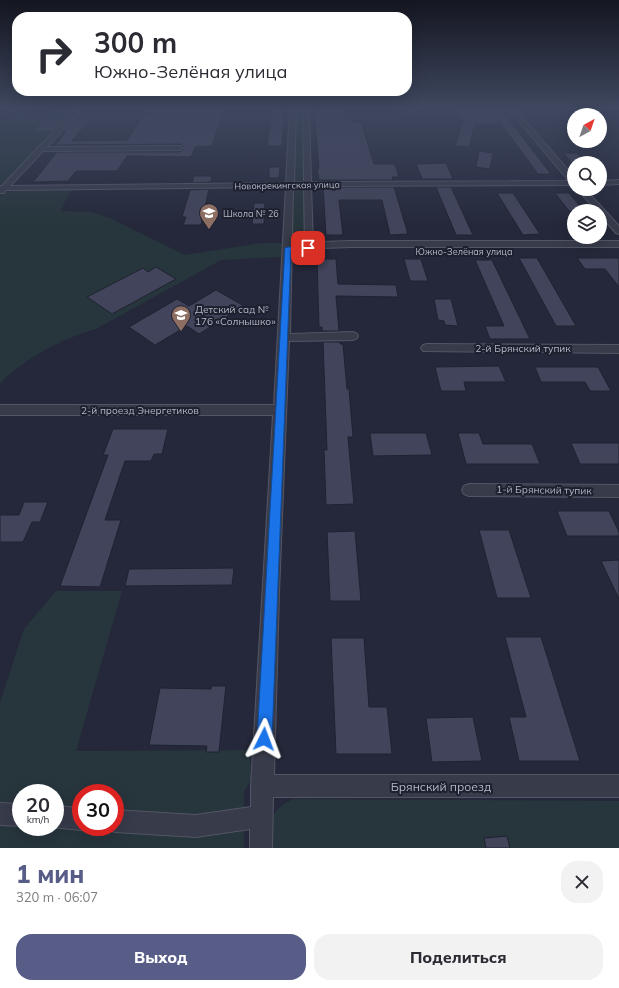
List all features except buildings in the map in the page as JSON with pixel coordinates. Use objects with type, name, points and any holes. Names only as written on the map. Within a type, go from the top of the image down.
[{"type":"street","points":[[1,189],[39,149],[180,148]]},
{"type":"street","points":[[290,148],[288,185],[296,248]]},
{"type":"street","points":[[261,848],[262,786],[279,410],[284,338],[296,248],[308,185],[307,148]]},
{"type":"street","points":[[545,148],[567,174]]},
{"type":"street","name":"Новокрекингская улица","points":[[1,189],[363,183],[567,182]]},
{"type":"street","points":[[607,183],[619,182]]},
{"type":"street","points":[[587,196],[619,231]]},
{"type":"street","name":"Южно-Зелёная улица","points":[[296,248],[351,244],[619,244]]},
{"type":"street","name":"Южно-Зелёная улица","points":[[296,248],[325,252],[619,251]]},
{"type":"street","points":[[284,338],[353,336]]},
{"type":"street","name":"2-й Брянский тупик","points":[[427,348],[619,349]]},
{"type":"street","name":"2-й проезд Энергетиков","points":[[0,410],[279,410]]},
{"type":"street","name":"1-й Брянский тупик","points":[[469,490],[619,491]]},
{"type":"street","name":"Брянский проезд","points":[[262,786],[619,786]]},
{"type":"street","points":[[0,814],[12,815]]},
{"type":"street","points":[[124,822],[196,826],[262,816]]},
{"type":"shaded area","points":[[0,148],[39,148],[6,182],[0,184]]},
{"type":"shaded area","points":[[294,148],[304,148],[304,180],[294,181]]},
{"type":"shaded area","points":[[297,186],[305,188],[305,239],[304,241],[300,242],[290,238],[292,188]]},
{"type":"shaded area","points":[[15,190],[71,190],[60,211],[92,212],[110,218],[185,255],[260,243],[282,243],[281,257],[221,260],[96,329],[44,350],[20,366],[0,384],[0,196],[3,193]]},
{"type":"shaded area","points":[[56,591],[122,591],[76,751],[246,750],[250,754],[251,779],[244,792],[244,848],[0,848],[0,702],[24,629]]},
{"type":"shaded area","points":[[293,799],[619,801],[619,848],[271,848],[271,824],[274,814],[284,804]]},
{"type":"place","name":"Школа № 26","points":[[209,230]]},
{"type":"place","name":"Детский сад № 176 «Солнышко»","points":[[181,332]]},
{"type":"route","points":[[264,739],[288,248],[308,248]]}]
